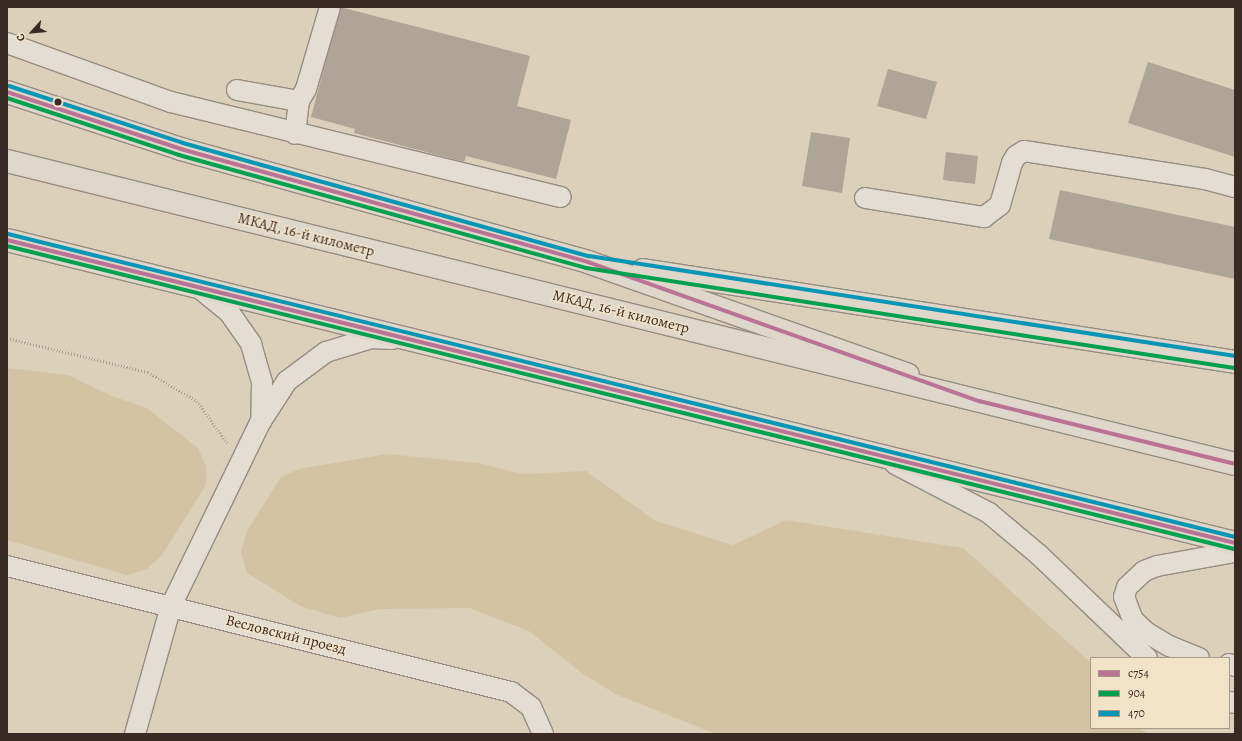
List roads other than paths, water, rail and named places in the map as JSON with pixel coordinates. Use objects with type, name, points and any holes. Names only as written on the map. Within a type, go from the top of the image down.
[{"type":"main road","points":[[7,92],[181,149],[588,262],[978,400]]},
{"type":"main road","name":"МКАД, 16-й километр","points":[[7,161],[1235,464]]},
{"type":"main road","points":[[7,240],[1235,543]]},
{"type":"main road","points":[[588,262],[1235,362]]},
{"type":"street","points":[[295,134],[299,101],[306,89],[330,7]]},
{"type":"street","points":[[7,43],[171,102],[295,134],[561,197]]},
{"type":"street","points":[[237,90],[299,101]]},
{"type":"street","points":[[865,198],[984,217],[1000,205],[1012,163],[1016,156],[1024,151],[1205,179],[1235,187]]},
{"type":"street","points":[[198,287],[229,312],[251,344],[262,382],[261,421]]},
{"type":"street","points":[[135,734],[171,606],[261,421],[287,381],[326,352],[372,338],[420,341]]},
{"type":"street","points":[[877,455],[989,513],[1038,554],[1146,657]]},
{"type":"street","points":[[1196,657],[1169,646],[1147,633],[1133,620],[1124,597],[1127,587],[1144,571],[1157,566],[1235,552]]},
{"type":"street","name":"Весловский проезд","points":[[7,566],[511,692],[531,707],[543,734]]}]
